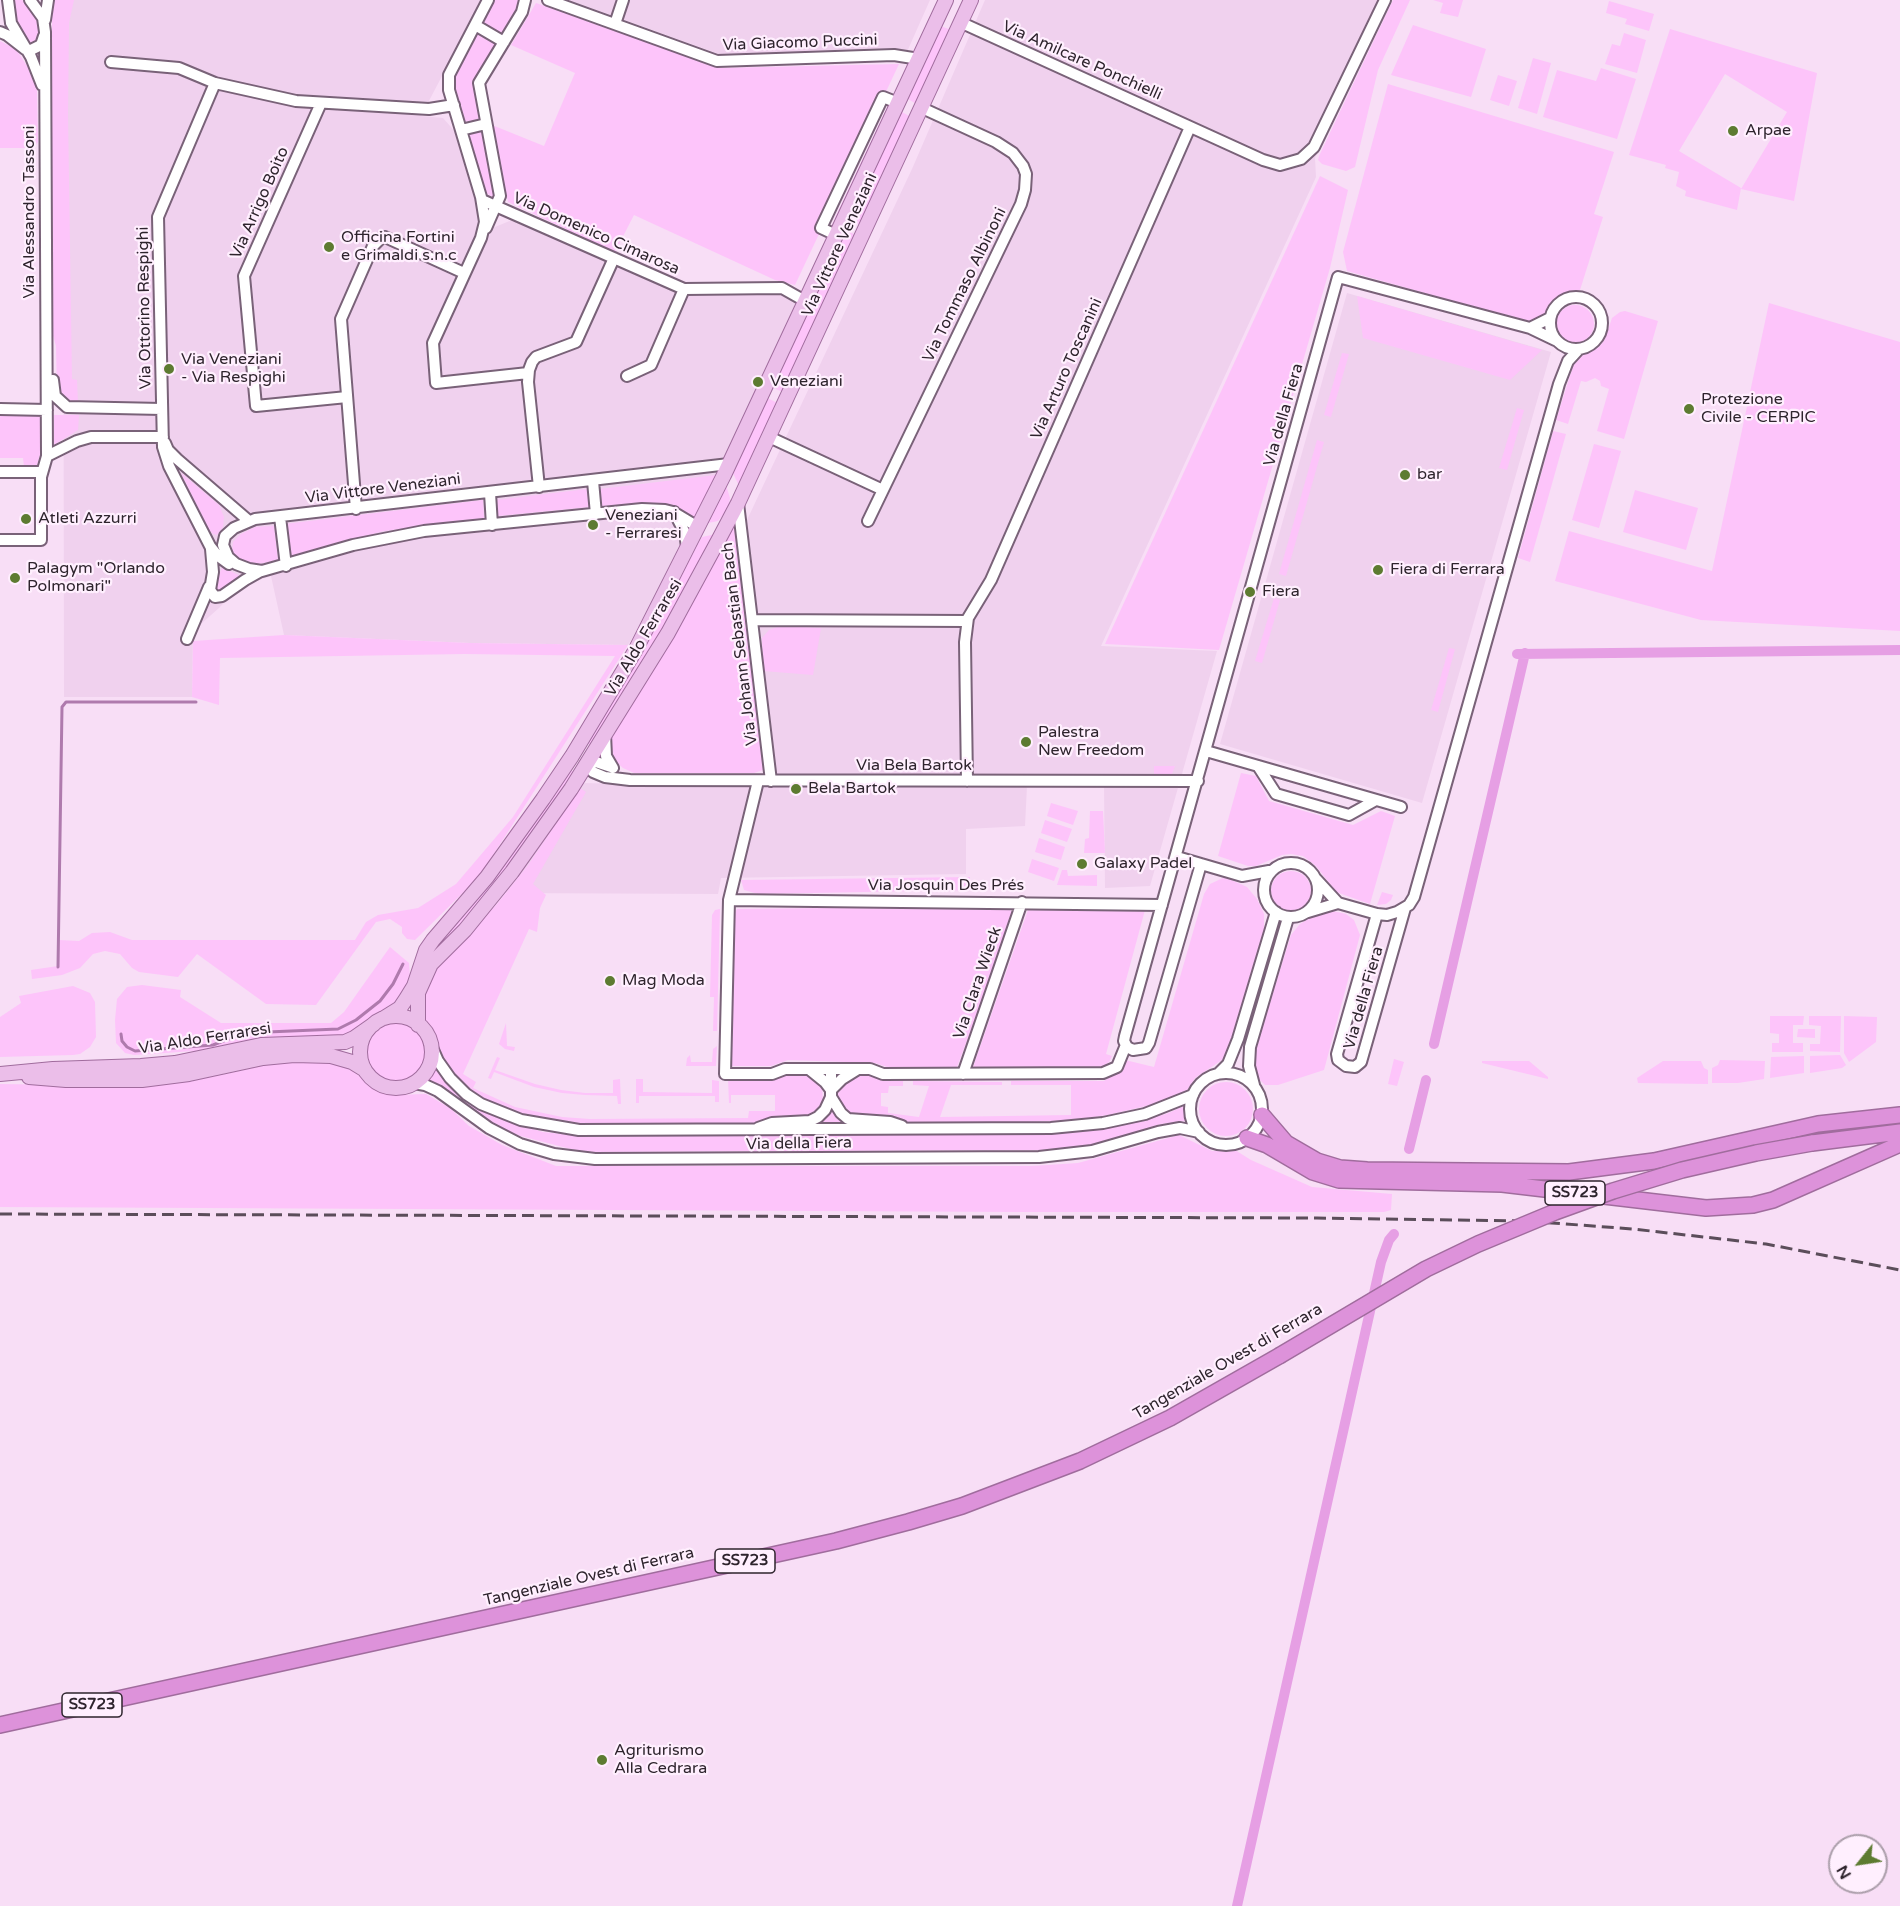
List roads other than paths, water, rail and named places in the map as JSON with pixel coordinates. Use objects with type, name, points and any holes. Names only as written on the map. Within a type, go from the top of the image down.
[{"type":"highway","name":"SS723","points":[[1262,1115],[1286,1143],[1317,1161],[1341,1168],[1569,1172],[1654,1161],[1818,1124],[1900,1115]]},
{"type":"highway","name":"Tangenziale Ovest di Ferrara","points":[[0,1725],[801,1549],[908,1522],[972,1502],[1080,1461],[1188,1409],[1426,1269],[1545,1216],[1613,1191],[1756,1153],[1812,1143],[1900,1132]]},
{"type":"highway","name":"SS723","points":[[1247,1138],[1266,1145],[1313,1172],[1339,1180],[1502,1184],[1706,1208],[1753,1205],[1773,1200],[1900,1144]]},
{"type":"main road","name":"Via Vittore Veneziani","points":[[699,526],[946,0]]},
{"type":"main road","name":"Via Vittore Veneziani","points":[[726,526],[971,0]]},
{"type":"main road","points":[[941,14],[962,23]]},
{"type":"main road","points":[[898,103],[921,110]]},
{"type":"main road","points":[[843,220],[864,232]]},
{"type":"main road","points":[[764,389],[786,401]]},
{"type":"main road","points":[[726,470],[735,488],[738,503]]},
{"type":"main road","points":[[699,526],[712,528],[726,526]]},
{"type":"main road","name":"Via Aldo Ferraresi","points":[[0,1074],[175,1063],[261,1045],[345,1042],[400,1008],[414,986],[426,950],[487,877],[572,756],[634,651],[699,526]]},
{"type":"main road","name":"Via Aldo Ferraresi","points":[[418,1025],[418,993],[431,964],[465,930],[512,872],[570,789],[668,633],[726,526]]},
{"type":"main road","points":[[572,756],[586,764]]},
{"type":"main road","points":[[379,1021],[397,1016],[406,1018],[423,1029],[430,1043],[430,1063],[414,1083]]},
{"type":"main road","name":"Via Aldo Ferraresi","points":[[365,1070],[361,1045],[364,1036],[379,1021]]},
{"type":"main road","name":"Via Aldo Ferraresi","points":[[0,1074],[52,1079],[142,1080],[189,1074],[263,1058],[321,1055],[345,1060],[365,1070],[377,1082],[387,1087],[397,1088],[414,1083]]},
{"type":"street","name":"Via Alessandro Tassoni","points":[[8,0],[10,23],[36,69],[45,94]]},
{"type":"street","points":[[30,0],[45,24]]},
{"type":"street","points":[[25,49],[31,50],[41,45],[48,0]]},
{"type":"street","points":[[481,238],[485,222],[482,200],[448,84],[449,75],[488,0]]},
{"type":"street","points":[[525,0],[525,7],[479,83],[499,190],[496,206],[433,343],[436,383],[528,373]]},
{"type":"street","name":"Via Giacomo Puccini","points":[[548,0],[717,61],[894,55],[919,59]]},
{"type":"street","points":[[615,24],[622,0]]},
{"type":"street","name":"Via Amilcare Ponchielli","points":[[962,23],[1274,164],[1292,163],[1306,156],[1317,141],[1385,0]]},
{"type":"street","name":"Via Alessandro Tassoni","points":[[0,540],[41,540],[42,472],[47,456],[45,24]]},
{"type":"street","points":[[475,25],[504,42]]},
{"type":"street","name":"Via Alessandro Tassoni","points":[[0,32],[25,49]]},
{"type":"street","points":[[111,62],[178,68],[215,83],[296,100],[429,109],[454,105]]},
{"type":"street","name":"Via Ottorino Respighi","points":[[215,83],[158,218],[163,437],[166,460],[210,546],[224,560],[241,567]]},
{"type":"street","points":[[836,235],[821,228],[883,97],[898,103]]},
{"type":"street","name":"Via Arrigo Boito","points":[[321,103],[243,276],[256,406],[347,397]]},
{"type":"street","name":"Via Tommaso Albinoni","points":[[868,521],[1021,204],[1026,181],[1019,159],[1006,148],[921,110]]},
{"type":"street","points":[[461,130],[486,124]]},
{"type":"street","name":"Via Arturo Toscanini","points":[[966,781],[965,642],[967,621],[991,580],[1190,127]]},
{"type":"street","name":"Via Domenico Cimarosa","points":[[482,200],[684,289],[782,288],[805,301]]},
{"type":"street","points":[[356,509],[340,319],[376,242],[381,238],[390,239],[464,273]]},
{"type":"street","points":[[539,487],[528,373],[536,357],[576,342],[614,258]]},
{"type":"street","name":"Via della Fiera","points":[[729,900],[725,1074],[772,1074],[785,1069],[870,1069],[883,1074],[1103,1073],[1117,1067],[1126,1045],[1125,1036],[1338,277],[1530,328],[1556,341],[1566,348],[1579,349],[1591,345],[1600,333],[1602,319],[1595,306],[1583,298],[1569,298],[1556,305],[1550,318],[1550,328],[1556,341],[1561,366],[1559,384]]},
{"type":"street","points":[[627,376],[651,365],[684,289]]},
{"type":"street","name":"Via della Fiera","points":[[1530,328],[1550,318]]},
{"type":"street","name":"Via Alessandro Tassoni","points":[[46,331],[52,349],[53,392],[63,406],[79,409],[162,409]]},
{"type":"street","name":"Via della Fiera","points":[[1377,914],[1337,1054],[1342,1064],[1350,1067],[1361,1062],[1405,909],[1415,893],[1559,384],[1568,361],[1579,349]]},
{"type":"street","points":[[0,409],[46,410]]},
{"type":"street","points":[[47,456],[77,441],[91,437],[163,437],[166,447],[172,454],[249,521]]},
{"type":"street","points":[[769,437],[883,490]]},
{"type":"street","name":"Via Vittore Veneziani","points":[[241,567],[228,557],[224,549],[224,540],[234,528],[249,521],[708,466],[726,470]]},
{"type":"street","points":[[0,472],[42,472]]},
{"type":"street","points":[[593,481],[596,514]]},
{"type":"street","points":[[490,493],[492,525]]},
{"type":"street","name":"Via Johann Sebastian Bach","points":[[738,503],[771,781]]},
{"type":"street","points":[[209,586],[211,595],[218,598],[262,571],[353,545],[424,531],[642,509],[674,512],[699,526]]},
{"type":"street","points":[[674,512],[685,532],[687,549]]},
{"type":"street","points":[[280,517],[286,566]]},
{"type":"street","name":"Via Ottorino Respighi","points":[[188,639],[213,572],[210,546]]},
{"type":"street","points":[[241,567],[262,571]]},
{"type":"street","points":[[753,620],[967,621]]},
{"type":"street","points":[[605,734],[608,772]]},
{"type":"street","points":[[1206,751],[1401,807]]},
{"type":"street","name":"Via Bela Bartok","points":[[586,764],[596,762],[608,772],[630,780],[1198,781]]},
{"type":"street","points":[[1258,766],[1276,794],[1350,815],[1376,800]]},
{"type":"street","name":"Via Bela Bartok","points":[[570,789],[608,772]]},
{"type":"street","points":[[729,900],[758,781]]},
{"type":"street","points":[[1177,857],[1242,876],[1269,872],[1282,865],[1300,865],[1310,870],[1338,903],[1377,914],[1393,914],[1405,909]]},
{"type":"street","points":[[1126,1045],[1139,1051],[1146,1048],[1149,1043],[1201,864]]},
{"type":"street","points":[[1264,897],[1263,883],[1269,872]]},
{"type":"street","points":[[1242,876],[1276,912],[1288,918],[1338,903]]},
{"type":"street","points":[[1308,912],[1317,900],[1316,879]]},
{"type":"street","name":"Via Josquin Des Prés","points":[[729,900],[1162,905]]},
{"type":"street","name":"Via Clara Wieck","points":[[963,1074],[1022,902]]},
{"type":"street","name":"Via della Fiera","points":[[430,1043],[438,1061],[466,1094],[489,1108],[521,1120],[566,1128],[593,1131],[912,1130],[1051,1128],[1079,1125],[1145,1114],[1193,1095],[1207,1078],[1218,1074],[1228,1064],[1238,1039],[1276,912]]},
{"type":"street","points":[[1247,1138],[1254,1132],[1262,1115],[1260,1098],[1249,1066],[1250,1047],[1288,918]]},
{"type":"street","name":"Via della Fiera","points":[[809,1069],[822,1079],[841,1113],[848,1119],[890,1122],[912,1130]]},
{"type":"street","points":[[831,1069],[831,1094]]},
{"type":"street","name":"Via della Fiera","points":[[750,1130],[772,1123],[814,1119],[825,1110],[831,1094],[842,1079],[859,1069]]},
{"type":"street","points":[[1218,1074],[1238,1075],[1254,1086]]},
{"type":"street","name":"Via della Fiera","points":[[414,1083],[438,1091],[489,1128],[520,1144],[554,1154],[595,1159],[1039,1157],[1092,1152],[1158,1132],[1180,1128],[1199,1132],[1217,1143],[1238,1143],[1247,1138]]},
{"type":"street","points":[[1193,1095],[1191,1115],[1199,1132]]},
{"type":"waterway","points":[[1517,654],[1900,650]]},
{"type":"waterway","points":[[1434,1044],[1525,653]]},
{"type":"waterway","points":[[58,967],[62,707],[66,702],[196,702]]},
{"type":"waterway","points":[[121,1034],[122,1041],[135,1051],[213,1045],[244,1033],[338,1029],[356,1020],[380,1001],[393,984],[403,964]]},
{"type":"waterway","points":[[1409,1149],[1426,1080]]},
{"type":"waterway","points":[[1237,1906],[1381,1262],[1389,1240],[1394,1234]]},
{"type":"railway","points":[[0,1214],[1317,1218],[1526,1221],[1633,1229],[1766,1244],[1900,1270]]},
{"type":"place","name":"Arpae","points":[[1733,131]]},
{"type":"place","name":"Officina Fortini e Grimaldi s.n.c","points":[[329,247]]},
{"type":"place","name":"Via Veneziani - Via Respighi","points":[[169,369]]},
{"type":"place","name":"Veneziani","points":[[758,382]]},
{"type":"place","name":"Protezione Civile - CERPIC","points":[[1689,409]]},
{"type":"place","name":"bar","points":[[1405,475]]},
{"type":"place","name":"Atleti Azzurri","points":[[26,519]]},
{"type":"place","name":"Veneziani - Ferraresi","points":[[593,525]]},
{"type":"place","name":"Fiera di Ferrara","points":[[1378,570]]},
{"type":"place","name":"Palagym \"Orlando Polmonari\"","points":[[15,578]]},
{"type":"place","name":"Fiera","points":[[1250,592]]},
{"type":"place","name":"Palestra New Freedom","points":[[1026,742]]},
{"type":"place","name":"Bela Bartok","points":[[796,789]]},
{"type":"place","name":"Galaxy Padel","points":[[1082,864]]},
{"type":"place","name":"Mag Moda","points":[[610,981]]},
{"type":"place","name":"Agriturismo Alla Cedrara","points":[[602,1760]]}]
